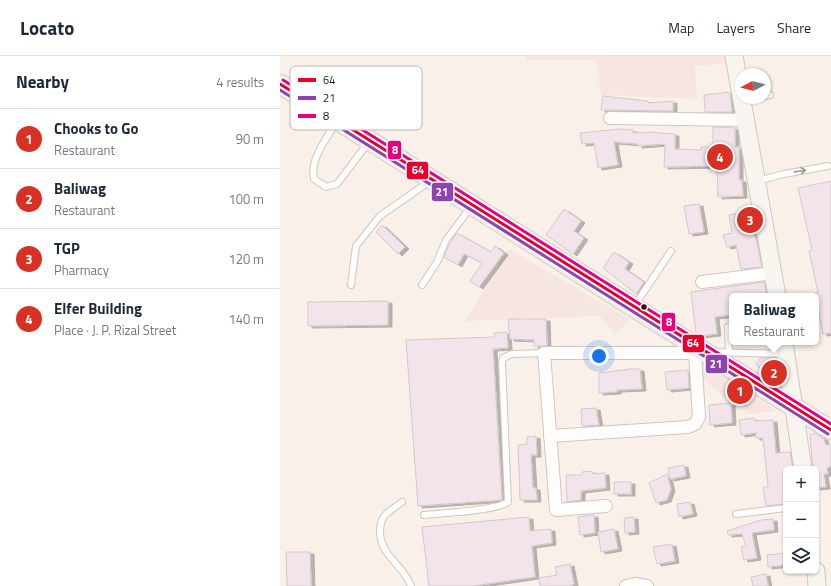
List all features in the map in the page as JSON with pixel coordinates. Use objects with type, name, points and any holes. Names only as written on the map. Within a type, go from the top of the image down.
[{"type":"main road","points":[[734,56],[738,68]]},
{"type":"main road","points":[[280,84],[290,90]]},
{"type":"main road","points":[[748,104],[745,120],[776,293]]},
{"type":"main road","points":[[352,130],[634,306],[699,352],[794,406],[831,430]]},
{"type":"main road","points":[[785,348],[803,466]]},
{"type":"main road","points":[[816,574],[817,586]]},
{"type":"street","points":[[610,118],[745,120]]},
{"type":"street","points":[[702,282],[773,273]]},
{"type":"street","points":[[550,436],[688,427],[695,424],[699,417],[699,352],[544,353],[550,436],[556,510],[606,506]]},
{"type":"street","points":[[626,586],[635,584],[647,586]]},
{"type":"lane","points":[[331,130],[314,161],[312,171],[314,179],[326,186],[337,184],[369,141]]},
{"type":"lane","points":[[756,181],[828,166]]},
{"type":"lane","points":[[351,285],[356,246],[380,216],[432,180]]},
{"type":"lane","points":[[422,285],[437,262],[446,240],[472,205]]},
{"type":"lane","points":[[634,306],[671,251]]},
{"type":"lane","points":[[729,327],[729,352]]},
{"type":"lane","points":[[699,352],[729,352],[785,348]]},
{"type":"lane","points":[[424,515],[488,507],[508,502],[503,358],[512,354],[544,353]]},
{"type":"lane","points":[[402,502],[384,516],[380,523],[380,540],[383,550],[401,567],[408,577],[411,586]]},
{"type":"lane","points":[[736,514],[783,508]]},
{"type":"shaded area","points":[[526,56],[726,56],[727,63],[695,66],[697,99],[601,95],[596,60],[526,60]]},
{"type":"shaded area","points":[[509,249],[630,319],[615,335],[600,316],[465,321]]},
{"type":"shaded area","points":[[703,362],[777,411],[745,414],[741,388],[732,402],[703,380]]},
{"type":"building","points":[[730,92],[732,112],[705,112],[704,95]]},
{"type":"building","points":[[603,96],[648,101],[648,103],[673,101],[673,111],[601,110]]},
{"type":"building","points":[[713,127],[735,128],[735,147],[739,147],[739,180],[742,180],[743,196],[718,197],[717,166],[664,167],[665,144],[638,146],[638,144],[614,142],[618,165],[598,168],[594,143],[582,144],[580,133],[619,129],[633,130],[633,133],[649,132],[675,134],[675,149],[701,150],[701,147],[713,147]]},
{"type":"building","points":[[831,181],[831,333],[823,334],[819,314],[819,293],[815,293],[818,292],[809,251],[812,250],[798,188]]},
{"type":"building","points":[[699,204],[704,232],[689,234],[684,206]]},
{"type":"building","points":[[564,209],[581,221],[574,231],[584,238],[573,254],[546,235]]},
{"type":"building","points":[[750,211],[751,222],[762,267],[741,269],[736,245],[727,247],[723,235],[732,233],[729,215]]},
{"type":"building","points":[[382,225],[405,247],[398,254],[376,232]]},
{"type":"building","points":[[457,233],[491,252],[495,246],[504,253],[479,287],[470,281],[482,263],[464,254],[458,265],[444,257],[449,245]]},
{"type":"building","points":[[614,252],[629,262],[625,269],[644,282],[636,294],[603,268]]},
{"type":"building","points":[[764,282],[766,293],[729,293],[729,315],[715,317],[717,334],[699,336],[696,334],[691,292]]},
{"type":"building","points":[[388,301],[388,325],[308,326],[308,302]]},
{"type":"building","points":[[508,319],[546,319],[547,346],[534,346],[534,340],[510,339]]},
{"type":"building","points":[[507,332],[508,348],[493,349],[502,500],[418,506],[406,340],[494,337],[494,333]]},
{"type":"building","points":[[760,358],[776,358],[780,380],[756,365]]},
{"type":"building","points":[[640,369],[642,389],[617,390],[617,392],[599,393],[599,373]]},
{"type":"building","points":[[688,370],[689,388],[667,390],[665,372]]},
{"type":"building","points":[[731,403],[732,423],[710,425],[709,405]]},
{"type":"building","points":[[596,408],[599,425],[582,426],[581,409]]},
{"type":"building","points":[[754,418],[755,421],[773,420],[776,453],[790,452],[792,466],[783,466],[783,504],[766,506],[763,487],[768,487],[763,438],[756,438],[756,433],[741,435],[739,420]]},
{"type":"building","points":[[815,433],[824,439],[826,445],[831,445],[831,466],[827,468],[828,474],[824,474],[826,487],[819,488],[819,466],[813,466],[810,435]]},
{"type":"building","points":[[536,436],[537,455],[531,455],[533,488],[536,488],[537,500],[520,500],[518,445],[527,444],[527,437]]},
{"type":"building","points":[[684,465],[686,476],[670,479],[668,468]]},
{"type":"building","points":[[592,471],[593,474],[605,473],[606,488],[581,491],[581,500],[567,502],[566,475],[582,475],[582,472]]},
{"type":"building","points":[[667,474],[671,489],[667,500],[656,503],[649,483]]},
{"type":"building","points":[[614,482],[631,482],[631,494],[614,494]]},
{"type":"building","points":[[690,502],[693,514],[679,517],[677,504]]},
{"type":"building","points":[[594,515],[595,533],[580,535],[578,517]]},
{"type":"building","points":[[529,517],[530,531],[551,529],[552,543],[532,546],[535,577],[473,586],[429,586],[422,527]]},
{"type":"building","points":[[634,517],[635,532],[625,533],[624,518]]},
{"type":"building","points":[[773,519],[774,530],[752,533],[757,558],[744,560],[741,547],[746,546],[742,534],[728,535],[727,531],[761,520]]},
{"type":"building","points":[[614,529],[618,549],[601,552],[598,532]]},
{"type":"building","points":[[672,544],[675,561],[657,564],[653,547]]},
{"type":"building","points":[[286,552],[310,552],[311,586],[287,586]]},
{"type":"building","points":[[783,553],[783,565],[768,567],[767,555]]},
{"type":"building","points":[[570,564],[574,584],[569,586],[540,586],[539,578],[557,575],[555,567]]},
{"type":"building","points":[[766,574],[768,586],[753,586],[751,577]]},
{"type":"transit line","name":"8","points":[[283,80],[290,84]]},
{"type":"transit line","name":"64","points":[[280,84],[290,90]]},
{"type":"transit line","name":"21","points":[[280,90],[290,96]]},
{"type":"transit line","name":"21","points":[[344,130],[828,434]]},
{"type":"transit line","name":"64","points":[[353,130],[831,430]]},
{"type":"transit line","name":"8","points":[[363,130],[831,424]]},
{"type":"place","name":"Elfer Building","points":[[720,157]]},
{"type":"place","name":"TGP","points":[[750,220]]},
{"type":"place","name":"Baliwag","points":[[774,373]]},
{"type":"place","name":"Chooks to Go","points":[[740,391]]}]
